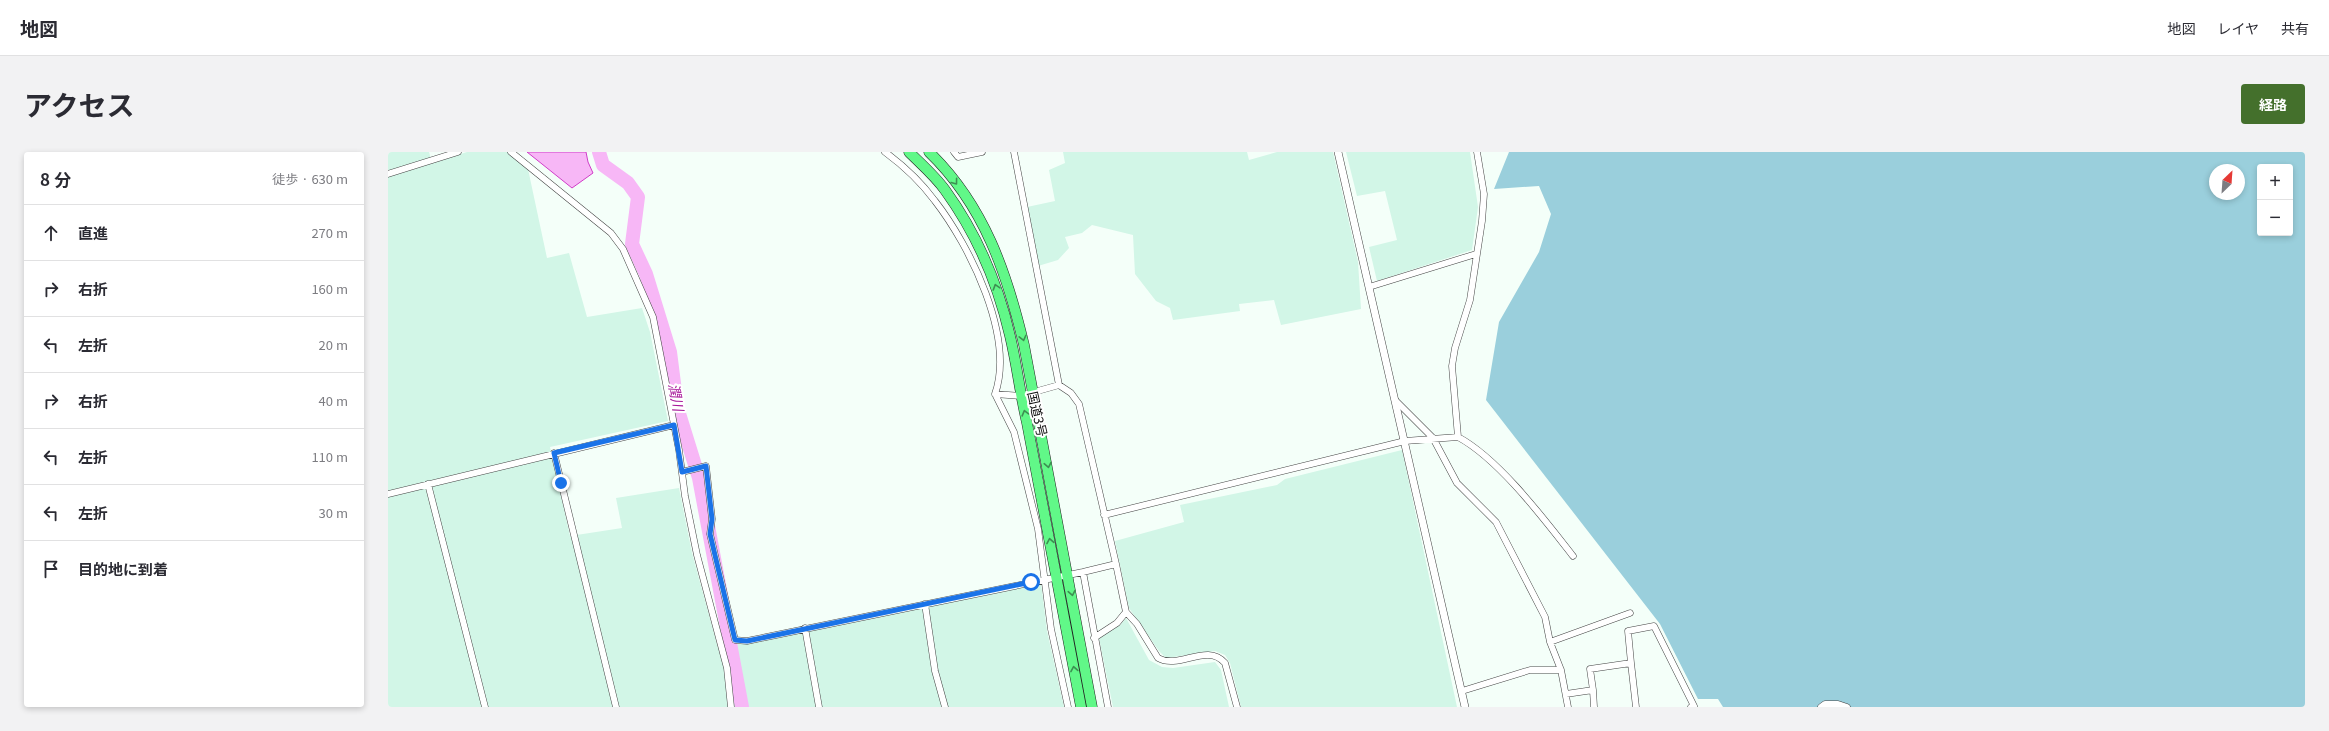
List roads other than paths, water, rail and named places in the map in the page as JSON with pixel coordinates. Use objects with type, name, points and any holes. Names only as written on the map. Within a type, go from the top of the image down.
[{"type":"highway","name":"国道3号","points":[[909,152],[945,189],[978,245],[995,282],[1011,337],[1020,396],[1028,423],[1081,707]]},
{"type":"highway","name":"国道3号","points":[[929,152],[964,194],[987,232],[1000,259],[1017,316],[1068,575],[1092,707]]},
{"type":"street","points":[[388,174],[458,152]]},
{"type":"street","points":[[511,152],[611,233],[623,249],[653,317],[684,471],[697,555],[727,668],[730,707]]},
{"type":"street","points":[[885,152],[914,176],[935,201],[965,249],[983,288],[994,322],[999,351],[998,384],[994,394],[1014,432],[1038,529],[1046,579],[1051,629],[1068,707]]},
{"type":"street","points":[[954,152],[958,157],[982,152]]},
{"type":"street","points":[[1014,152],[1032,252],[1059,385],[1071,393],[1079,404],[1126,612],[1137,624],[1158,658],[1163,661],[1171,663],[1195,656],[1214,655],[1220,657],[1225,663],[1237,707]]},
{"type":"street","points":[[1338,152],[1465,707]]},
{"type":"street","points":[[1458,437],[1452,366],[1455,348],[1470,300],[1484,194],[1477,152]]},
{"type":"street","points":[[1369,288],[1476,254]]},
{"type":"street","points":[[994,394],[1020,396],[1059,385]]},
{"type":"street","points":[[1395,400],[1433,438],[1457,483],[1496,522],[1545,617],[1550,642],[1561,670],[1568,707]]},
{"type":"street","points":[[388,494],[674,425]]},
{"type":"street","points":[[1104,515],[1405,441],[1458,437],[1475,446],[1511,483],[1543,518],[1573,556]]},
{"type":"street","points":[[554,453],[616,707]]},
{"type":"street","points":[[684,471],[706,466],[712,519],[710,534],[735,640],[747,641],[1056,578],[1116,564]]},
{"type":"street","points":[[428,484],[485,707]]},
{"type":"street","points":[[1083,572],[1094,638],[1108,707]]},
{"type":"street","points":[[925,604],[935,671],[945,707]]},
{"type":"street","points":[[1094,638],[1117,623],[1126,612]]},
{"type":"street","points":[[1550,642],[1630,613]]},
{"type":"street","points":[[1636,707],[1628,631],[1654,626],[1694,706],[1691,707]]},
{"type":"street","points":[[805,628],[819,707]]},
{"type":"street","points":[[1594,707],[1590,669],[1631,663]]},
{"type":"street","points":[[1462,691],[1530,670],[1561,670]]},
{"type":"street","points":[[1566,694],[1592,690]]},
{"type":"street","points":[[1821,707],[1825,704],[1838,704],[1846,707]]},
{"type":"waterway","name":"潤川","points":[[599,152],[603,165],[628,183],[638,197],[632,244],[646,274],[670,352],[677,407],[699,478],[742,707]]}]
